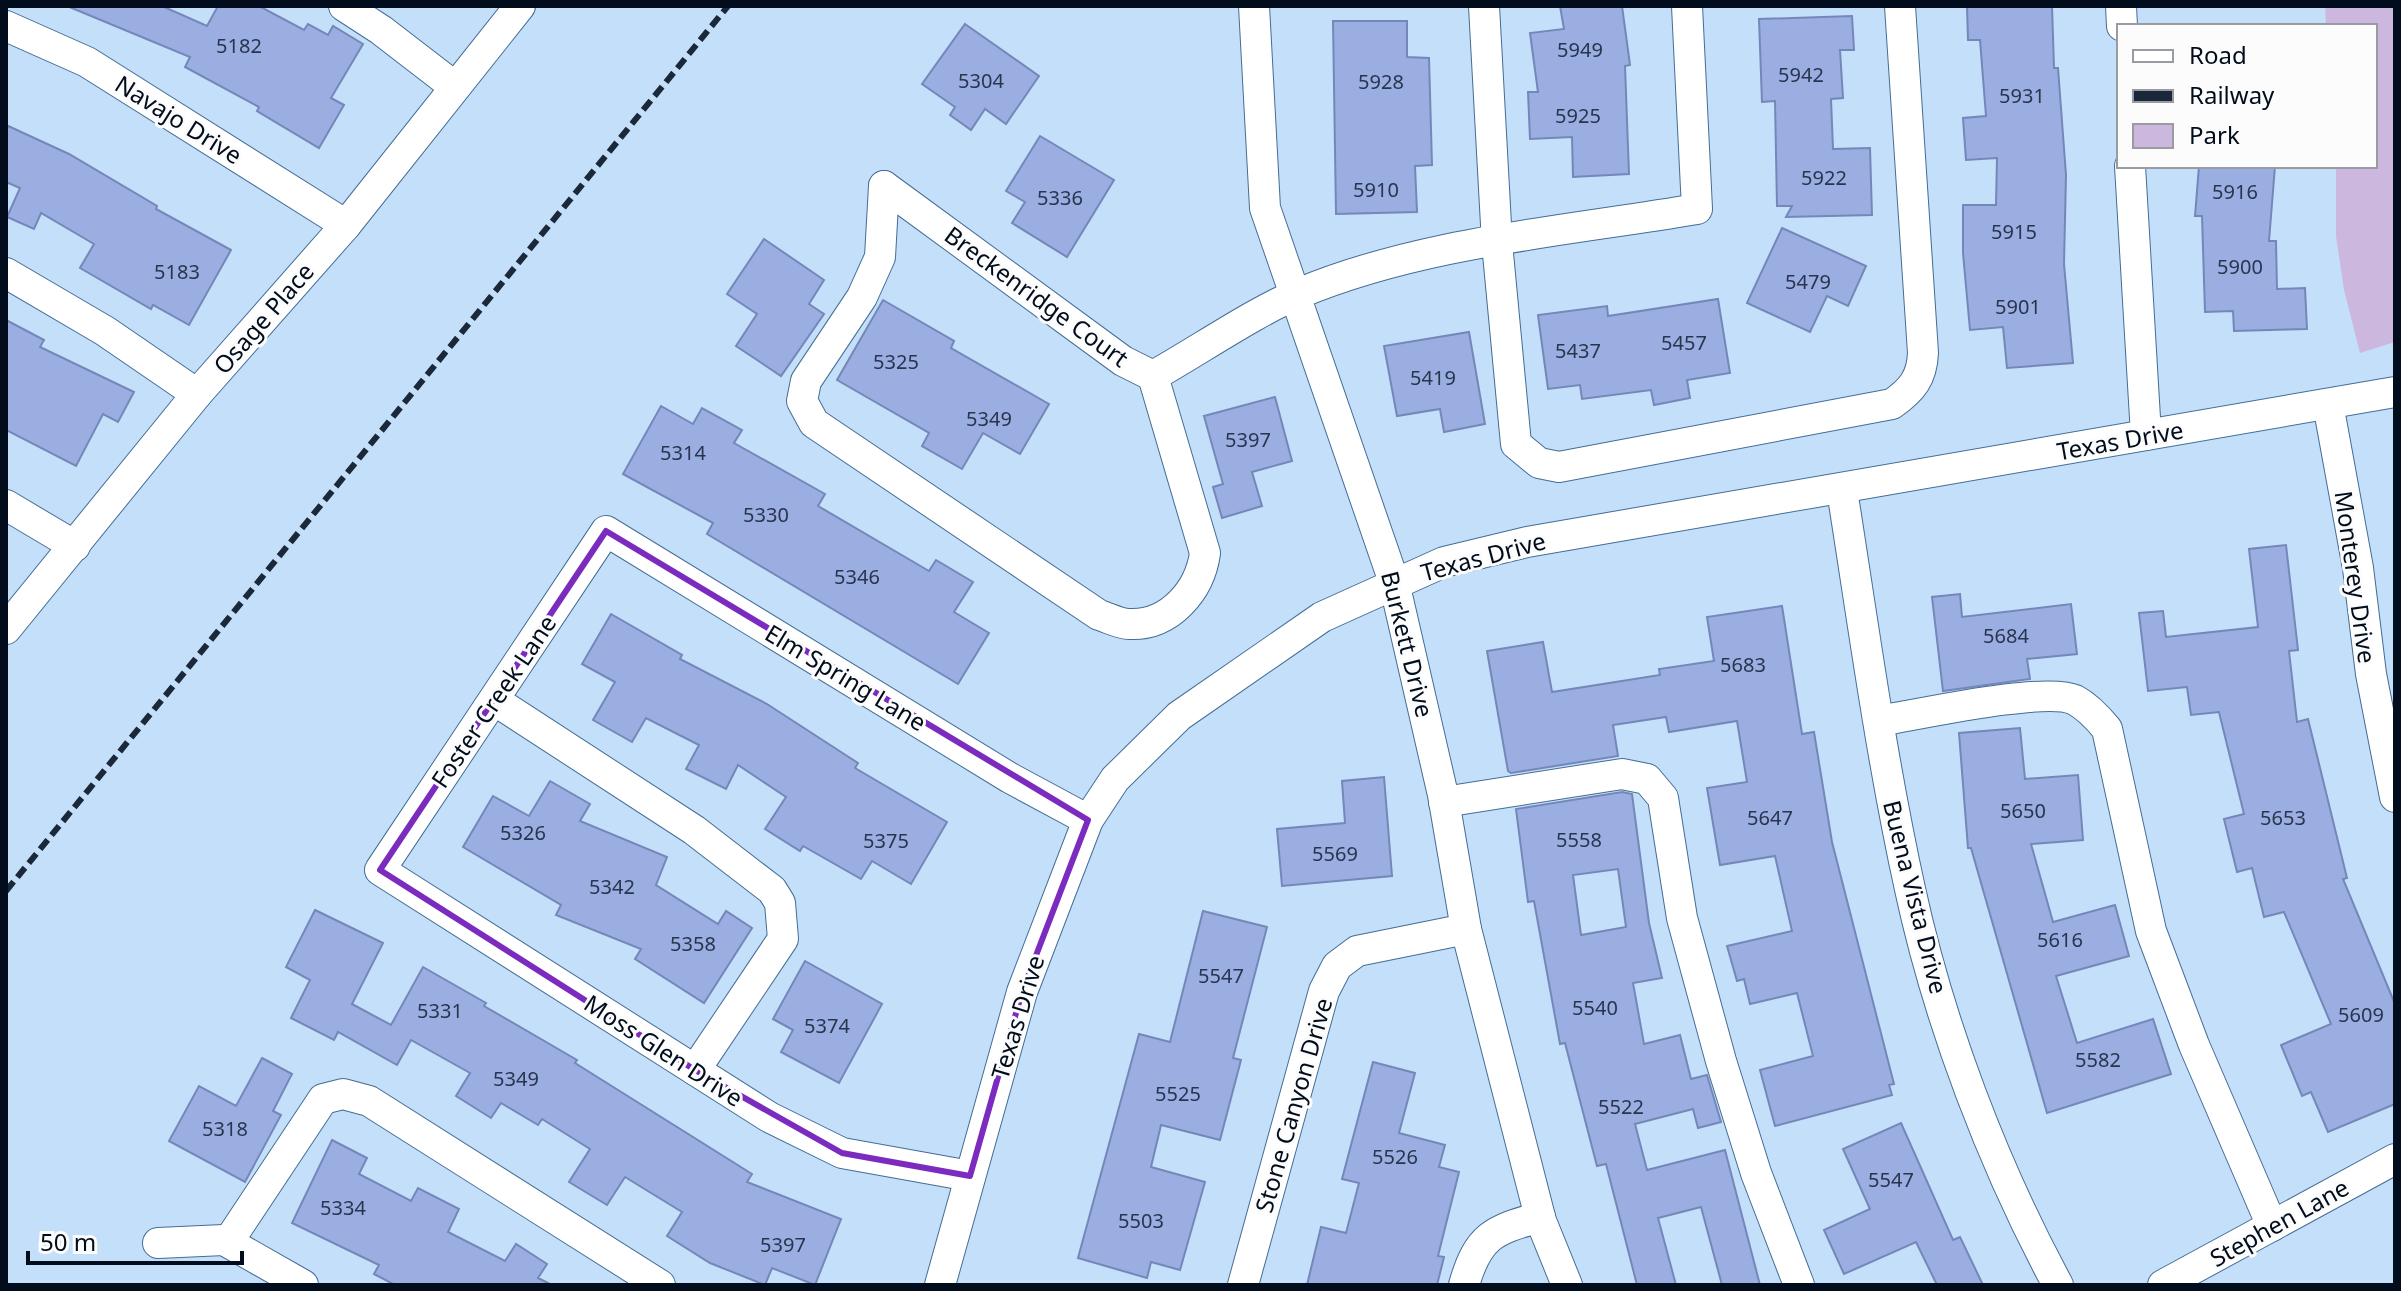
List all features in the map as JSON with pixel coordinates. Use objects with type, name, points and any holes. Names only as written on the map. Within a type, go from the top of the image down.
[{"type":"street","points":[[344,6],[381,30],[455,87]]},
{"type":"street","name":"Osage Place","points":[[6,629],[197,394],[346,225],[520,6]]},
{"type":"street","name":"Burkett Drive","points":[[1254,6],[1265,208],[1394,582],[1444,802],[1466,929],[1540,1217],[1567,1285]]},
{"type":"street","points":[[1484,6],[1497,243],[1516,444],[1539,463],[1559,467],[1892,404],[1910,392],[1922,371],[1923,353],[1900,6]]},
{"type":"street","name":"Breckenridge Court","points":[[1153,376],[1297,294],[1429,252],[1697,209],[1687,6]]},
{"type":"street","name":"Navajo Drive","points":[[6,26],[87,62],[346,225]]},
{"type":"street","points":[[2130,168],[2146,435]]},
{"type":"street","name":"Breckenridge Court","points":[[884,186],[1123,361],[1153,376],[1205,553],[1202,575],[1192,594],[1150,623],[1127,625],[1099,615],[814,423],[802,401],[806,381],[862,297],[880,257],[884,186]]},
{"type":"street","points":[[6,273],[105,331],[197,394]]},
{"type":"street","name":"Texas Drive","points":[[940,1285],[1022,992],[1088,820],[1115,779],[1179,716],[1322,617],[1444,562],[1527,542],[2395,392]]},
{"type":"street","name":"Monterey Drive","points":[[2328,404],[2358,568],[2371,674],[2395,797]]},
{"type":"street","name":"Buena Vista Drive","points":[[1842,490],[1910,892],[1934,982],[1996,1155],[2058,1285]]},
{"type":"street","points":[[6,505],[75,546]]},
{"type":"street","name":"Foster Creek Lane","points":[[380,870],[606,531]]},
{"type":"street","name":"Elm Spring Lane","points":[[606,531],[1010,778],[1088,820]]},
{"type":"street","points":[[1879,721],[2041,696],[2073,699],[2095,714],[2107,729],[2151,931],[2194,1045],[2272,1226]]},
{"type":"street","points":[[494,700],[694,830],[772,890],[780,903],[785,925],[783,939],[695,1070]]},
{"type":"street","points":[[1444,802],[1622,774],[1647,779],[1663,798],[1682,918],[1717,1047],[1756,1173],[1799,1285]]},
{"type":"street","name":"Moss Glen Drive","points":[[380,870],[769,1117],[842,1153],[970,1176]]},
{"type":"street","name":"Stone Canyon Drive","points":[[1243,1285],[1324,991],[1337,966],[1357,951],[1466,929]]},
{"type":"street","points":[[226,1241],[323,1099],[343,1094],[369,1101],[660,1285]]},
{"type":"street","name":"Stephen Lane","points":[[2163,1285],[2395,1159]]},
{"type":"street","points":[[1464,1285],[1470,1263],[1488,1237],[1503,1228],[1540,1217]]},
{"type":"street","points":[[158,1243],[226,1241],[303,1285]]},
{"type":"highlighted area","points":[[606,531],[1088,820],[1022,992],[970,1176],[842,1153],[695,1070],[380,870]]},
{"type":"green space","points":[[2325,6],[2395,6],[2395,342],[2360,353],[2344,290],[2336,236],[2336,168],[2377,168],[2377,24],[2326,24]]},
{"type":"building","points":[[67,6],[162,6],[207,26],[218,6],[259,6],[304,30],[308,24],[328,35],[333,26],[363,44],[331,98],[344,105],[319,148],[257,111],[259,107],[185,67],[190,57]]},
{"type":"building","points":[[1560,6],[1622,6],[1630,65],[1625,66],[1629,174],[1573,177],[1572,137],[1530,139],[1528,92],[1538,92],[1530,33],[1564,29]]},
{"type":"building","points":[[1967,6],[2052,6],[2054,68],[2058,68],[2066,175],[2064,264],[2073,363],[2007,368],[2003,327],[1970,330],[1963,253],[1963,205],[1996,205],[1997,158],[1966,160],[1963,118],[1986,116],[1980,40],[1968,40]]},
{"type":"building","points":[[1852,16],[1854,50],[1840,50],[1843,98],[1831,99],[1833,149],[1870,148],[1872,215],[1786,217],[1792,206],[1777,206],[1775,101],[1762,102],[1759,19]]},
{"type":"building","points":[[1333,21],[1407,21],[1407,57],[1429,58],[1432,165],[1415,166],[1417,212],[1336,214]]},
{"type":"building","points":[[965,24],[1039,76],[1006,124],[985,109],[971,130],[950,115],[955,107],[922,84]]},
{"type":"building","points":[[6,125],[69,154],[157,206],[156,209],[231,250],[189,325],[153,305],[151,309],[80,268],[94,244],[41,213],[34,229],[7,217],[20,188],[6,182]]},
{"type":"building","points":[[1040,136],[1114,180],[1067,257],[1012,223],[1025,202],[1006,191]]},
{"type":"building","points":[[2199,168],[2275,168],[2269,241],[2276,241],[2277,289],[2305,288],[2307,329],[2234,331],[2233,311],[2205,312],[2202,216],[2195,216]]},
{"type":"building","points":[[1782,228],[1866,266],[1848,306],[1827,296],[1810,332],[1747,303]]},
{"type":"building","points":[[764,239],[824,280],[809,304],[824,314],[781,376],[736,346],[757,314],[727,294]]},
{"type":"building","points":[[1718,299],[1730,373],[1687,380],[1690,398],[1654,405],[1651,390],[1582,399],[1580,385],[1548,389],[1538,315],[1607,306],[1608,316]]},
{"type":"building","points":[[883,300],[954,341],[951,348],[1049,404],[1020,454],[983,433],[962,469],[922,446],[929,433],[837,380]]},
{"type":"building","points":[[6,320],[44,340],[40,347],[134,392],[118,422],[103,414],[76,466],[6,430]]},
{"type":"building","points":[[1469,332],[1485,424],[1444,432],[1440,409],[1397,416],[1384,346]]},
{"type":"building","points":[[1275,397],[1292,461],[1252,472],[1262,506],[1222,518],[1213,487],[1223,484],[1204,416]]},
{"type":"building","points":[[661,406],[693,424],[702,408],[742,430],[734,443],[825,494],[818,506],[929,571],[936,560],[973,582],[954,612],[989,633],[958,684],[707,534],[713,523],[623,474]]},
{"type":"building","points":[[2286,545],[2298,650],[2289,651],[2297,722],[2308,719],[2347,878],[2343,879],[2395,1004],[2395,1104],[2328,1132],[2311,1092],[2302,1096],[2281,1045],[2331,1024],[2284,912],[2264,917],[2252,868],[2237,872],[2224,819],[2244,814],[2219,712],[2191,715],[2187,687],[2148,691],[2139,613],[2163,611],[2166,637],[2258,627],[2249,549]]},
{"type":"building","points":[[1960,594],[1962,617],[2071,604],[2077,654],[2027,659],[2030,679],[1943,691],[1932,597]]},
{"type":"building","points":[[1782,606],[1802,734],[1814,732],[1832,842],[1894,1084],[1889,1085],[1892,1095],[1775,1126],[1760,1070],[1813,1056],[1797,993],[1750,1004],[1744,979],[1737,981],[1727,946],[1792,931],[1775,856],[1720,865],[1707,788],[1747,782],[1737,721],[1669,732],[1666,717],[1613,725],[1618,756],[1511,773],[1508,771],[1487,651],[1543,642],[1552,692],[1660,675],[1659,669],[1714,661],[1707,617]]},
{"type":"building","points":[[611,614],[682,655],[680,659],[767,704],[858,763],[855,768],[947,822],[911,884],[872,861],[861,879],[803,846],[800,851],[765,829],[786,797],[738,765],[726,789],[686,769],[699,745],[646,718],[632,742],[593,720],[615,682],[582,664]]},
{"type":"building","points":[[2020,728],[2025,779],[2078,775],[2083,840],[2031,844],[2053,922],[2115,905],[2129,956],[2056,976],[2077,1043],[2153,1019],[2171,1074],[2047,1113],[1971,848],[1968,848],[1959,733]]},
{"type":"building","points":[[1384,777],[1392,876],[1282,886],[1277,829],[1345,823],[1342,781]]},
{"type":"building","points":[[550,781],[590,804],[580,821],[667,857],[656,885],[718,924],[726,911],[752,928],[704,1003],[635,959],[641,949],[556,915],[561,905],[463,847],[493,796],[529,816]]},
{"type":"building","points":[[1622,792],[1632,794],[1649,923],[1662,978],[1633,983],[1644,1044],[1680,1035],[1691,1079],[1707,1075],[1721,1122],[1698,1128],[1693,1109],[1635,1124],[1647,1170],[1725,1150],[1760,1285],[1722,1285],[1701,1207],[1658,1218],[1676,1285],[1637,1285],[1606,1164],[1597,1166],[1565,1043],[1560,1044],[1534,901],[1528,902],[1516,809]],"holes":[[[1618,869],[1626,927],[1581,935],[1573,875]]]},
{"type":"building","points":[[315,910],[383,943],[352,1004],[391,1025],[423,967],[577,1060],[575,1063],[752,1174],[747,1182],[841,1219],[815,1285],[772,1268],[765,1285],[710,1263],[667,1236],[682,1212],[625,1177],[607,1205],[569,1182],[590,1149],[542,1119],[538,1125],[501,1103],[491,1118],[456,1096],[470,1073],[411,1040],[397,1065],[338,1032],[334,1040],[291,1018],[310,980],[286,967]]},
{"type":"building","points":[[1203,911],[1267,927],[1233,1058],[1241,1060],[1220,1140],[1161,1125],[1151,1167],[1205,1182],[1180,1270],[1151,1262],[1147,1278],[1078,1258],[1139,1034],[1170,1042]]},
{"type":"building","points":[[805,961],[882,1004],[839,1083],[781,1052],[793,1030],[773,1019]]},
{"type":"building","points":[[262,1058],[292,1074],[273,1111],[281,1115],[245,1182],[169,1141],[199,1086],[236,1106]]},
{"type":"building","points":[[1373,1062],[1415,1073],[1399,1133],[1445,1145],[1439,1167],[1459,1172],[1438,1256],[1444,1257],[1437,1285],[1307,1285],[1321,1227],[1346,1233],[1359,1183],[1342,1179]]},
{"type":"building","points":[[1901,1123],[1953,1240],[1960,1237],[1983,1285],[1937,1285],[1916,1242],[1844,1274],[1824,1230],[1870,1209],[1843,1149]]},
{"type":"building","points":[[332,1140],[367,1158],[359,1174],[411,1201],[418,1188],[459,1209],[448,1232],[505,1261],[516,1244],[547,1264],[538,1278],[552,1285],[395,1285],[374,1274],[379,1265],[292,1223]]},
{"type":"railway","points":[[6,891],[728,6]]}]
